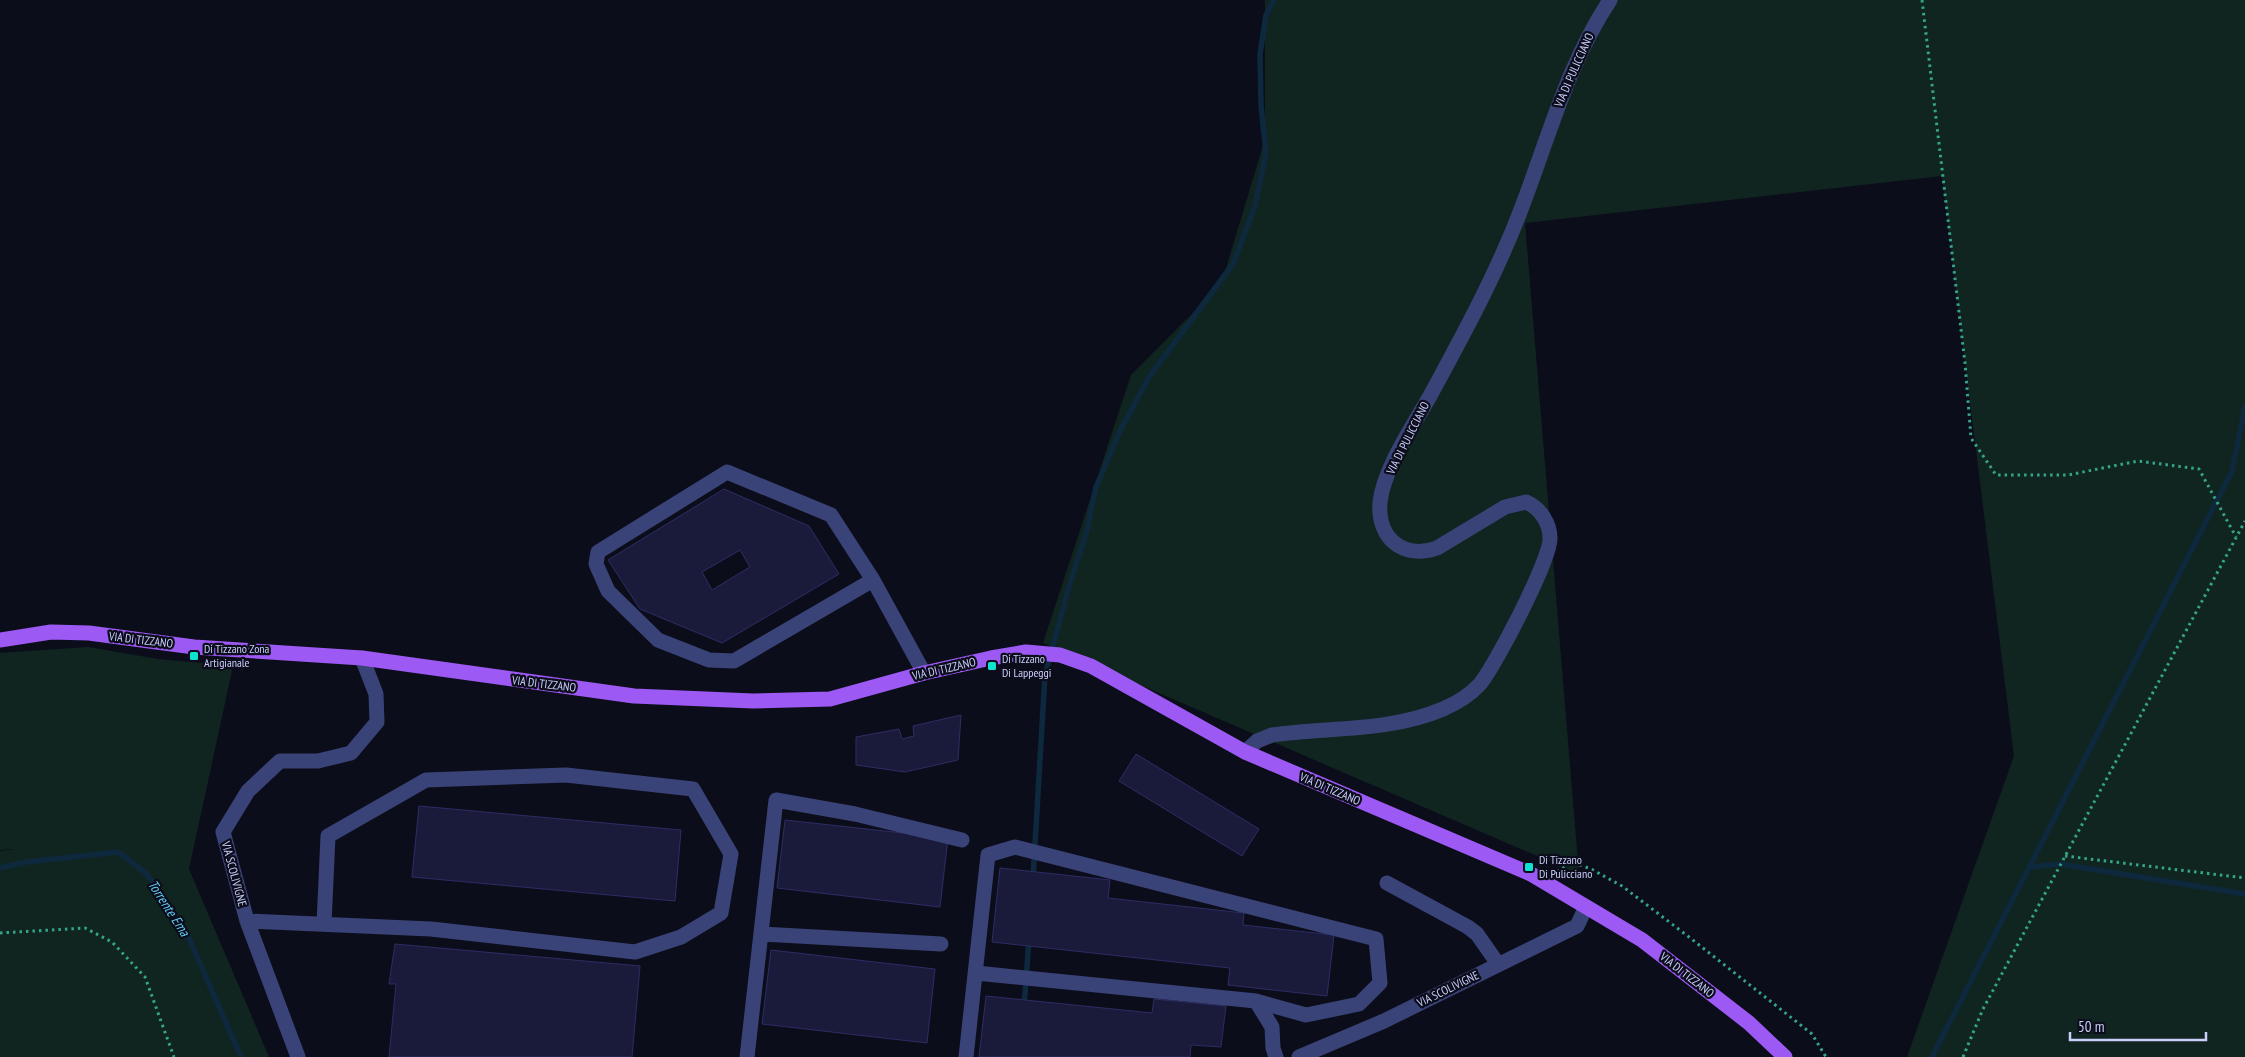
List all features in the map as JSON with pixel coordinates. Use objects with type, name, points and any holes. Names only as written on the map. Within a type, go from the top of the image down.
[{"type":"main road","name":"VIA DI TIZZANO","points":[[0,640],[52,632],[89,633],[194,647],[362,658],[634,696],[753,701],[830,699],[924,673],[991,658],[1026,652],[1060,654],[1091,666],[1245,752],[1464,843],[1530,874],[1642,940],[1749,1023],[1785,1057]]},
{"type":"street","name":"VIA DI PULICCIANO","points":[[1245,752],[1257,741],[1272,735],[1403,722],[1444,709],[1461,700],[1478,686],[1493,667],[1544,563],[1550,539],[1549,530],[1538,510],[1526,502],[1505,507],[1437,548],[1413,553],[1403,550],[1391,540],[1382,523],[1380,500],[1389,473],[1454,352],[1513,230],[1562,94],[1590,34],[1610,0]]},
{"type":"street","points":[[873,580],[734,662],[709,660],[658,640],[608,591],[596,564],[598,552],[726,472],[831,515],[873,580],[924,673]]},
{"type":"street","name":"VIA SCOLIVIGNE","points":[[298,1057],[247,921],[223,832],[248,791],[280,761],[318,761],[351,753],[377,722],[376,694],[362,658]]},
{"type":"street","points":[[247,921],[431,929],[635,952],[680,937],[721,913],[730,854],[693,789],[566,776],[426,780],[328,836],[324,924]]},
{"type":"street","points":[[747,1057],[776,800],[855,814],[962,840]]},
{"type":"street","points":[[966,1057],[988,855],[1015,847],[1376,940],[1380,984],[1359,1004],[1306,1015],[1256,1000],[976,973]]},
{"type":"street","points":[[1387,884],[1468,927],[1477,934],[1498,964]]},
{"type":"street","name":"VIA SCOLIVIGNE","points":[[1298,1057],[1384,1021],[1577,926],[1586,907]]},
{"type":"street","points":[[761,934],[941,944]]},
{"type":"street","points":[[1256,1000],[1272,1027],[1273,1048],[1276,1057]]},
{"type":"path","points":[[1922,0],[1965,363],[1971,438],[1996,475],[2068,475],[2138,461],[2198,469],[2236,537]]},
{"type":"path","points":[[1963,1057],[1983,1009],[2245,520]]},
{"type":"path","points":[[2065,856],[2245,878]]},
{"type":"path","points":[[1542,882],[1572,862],[1591,869],[1622,886],[1764,994],[1812,1034],[1826,1057]]},
{"type":"path","points":[[0,933],[85,928],[112,942],[145,977],[174,1057]]},
{"type":"green space","points":[[1265,0],[2245,0],[2245,1057],[1907,1057],[2014,756],[1942,176],[1525,223],[1579,874],[1043,643],[1131,375],[1221,285],[1265,139]]},
{"type":"green space","points":[[88,647],[158,659],[233,666],[189,869],[269,1057],[0,1057],[0,851],[15,849],[0,850],[0,653]]},
{"type":"building","points":[[724,489],[809,526],[839,574],[722,643],[640,609],[608,560]],"holes":[[[740,550],[750,567],[712,590],[702,572]]]},
{"type":"building","points":[[961,715],[958,760],[905,772],[856,765],[856,737],[899,729],[902,739],[914,736],[913,726]]},
{"type":"building","points":[[1136,754],[1259,829],[1242,856],[1119,781]]},
{"type":"building","points":[[419,806],[681,830],[675,901],[412,877]]},
{"type":"building","points":[[785,820],[948,838],[940,907],[777,888]]},
{"type":"building","points":[[1000,868],[1110,880],[1108,898],[1244,913],[1243,925],[1334,935],[1327,996],[1228,985],[1230,968],[992,942]]},
{"type":"building","points":[[395,944],[640,966],[632,1057],[389,1057],[396,984],[389,984]]},
{"type":"building","points":[[771,950],[935,969],[927,1043],[762,1024]]},
{"type":"building","points":[[986,996],[1152,1013],[1154,999],[1226,1006],[1221,1047],[1191,1045],[1190,1057],[979,1057]]},
{"type":"waterway","points":[[1033,878],[1045,675],[1068,590],[1087,530],[1096,487],[1120,431],[1149,377],[1233,264],[1255,206],[1266,153],[1261,105],[1260,54],[1266,15],[1274,0]]},
{"type":"waterway","points":[[1932,1057],[2232,471],[2245,407]]},
{"type":"waterway","name":"Torrente Ema","points":[[0,868],[26,862],[118,852],[147,874],[188,936],[241,1057]]},
{"type":"waterway","points":[[2030,867],[2060,864],[2245,894]]},
{"type":"waterway","points":[[1024,1007],[1029,939]]},
{"type":"place","name":"Di Tizzano Zona Artigianale","points":[[194,656]]},
{"type":"place","name":"Di Tizzano Di Lappeggi","points":[[992,666]]},
{"type":"place","name":"Di Tizzano Di Pulicciano","points":[[1529,867]]}]
